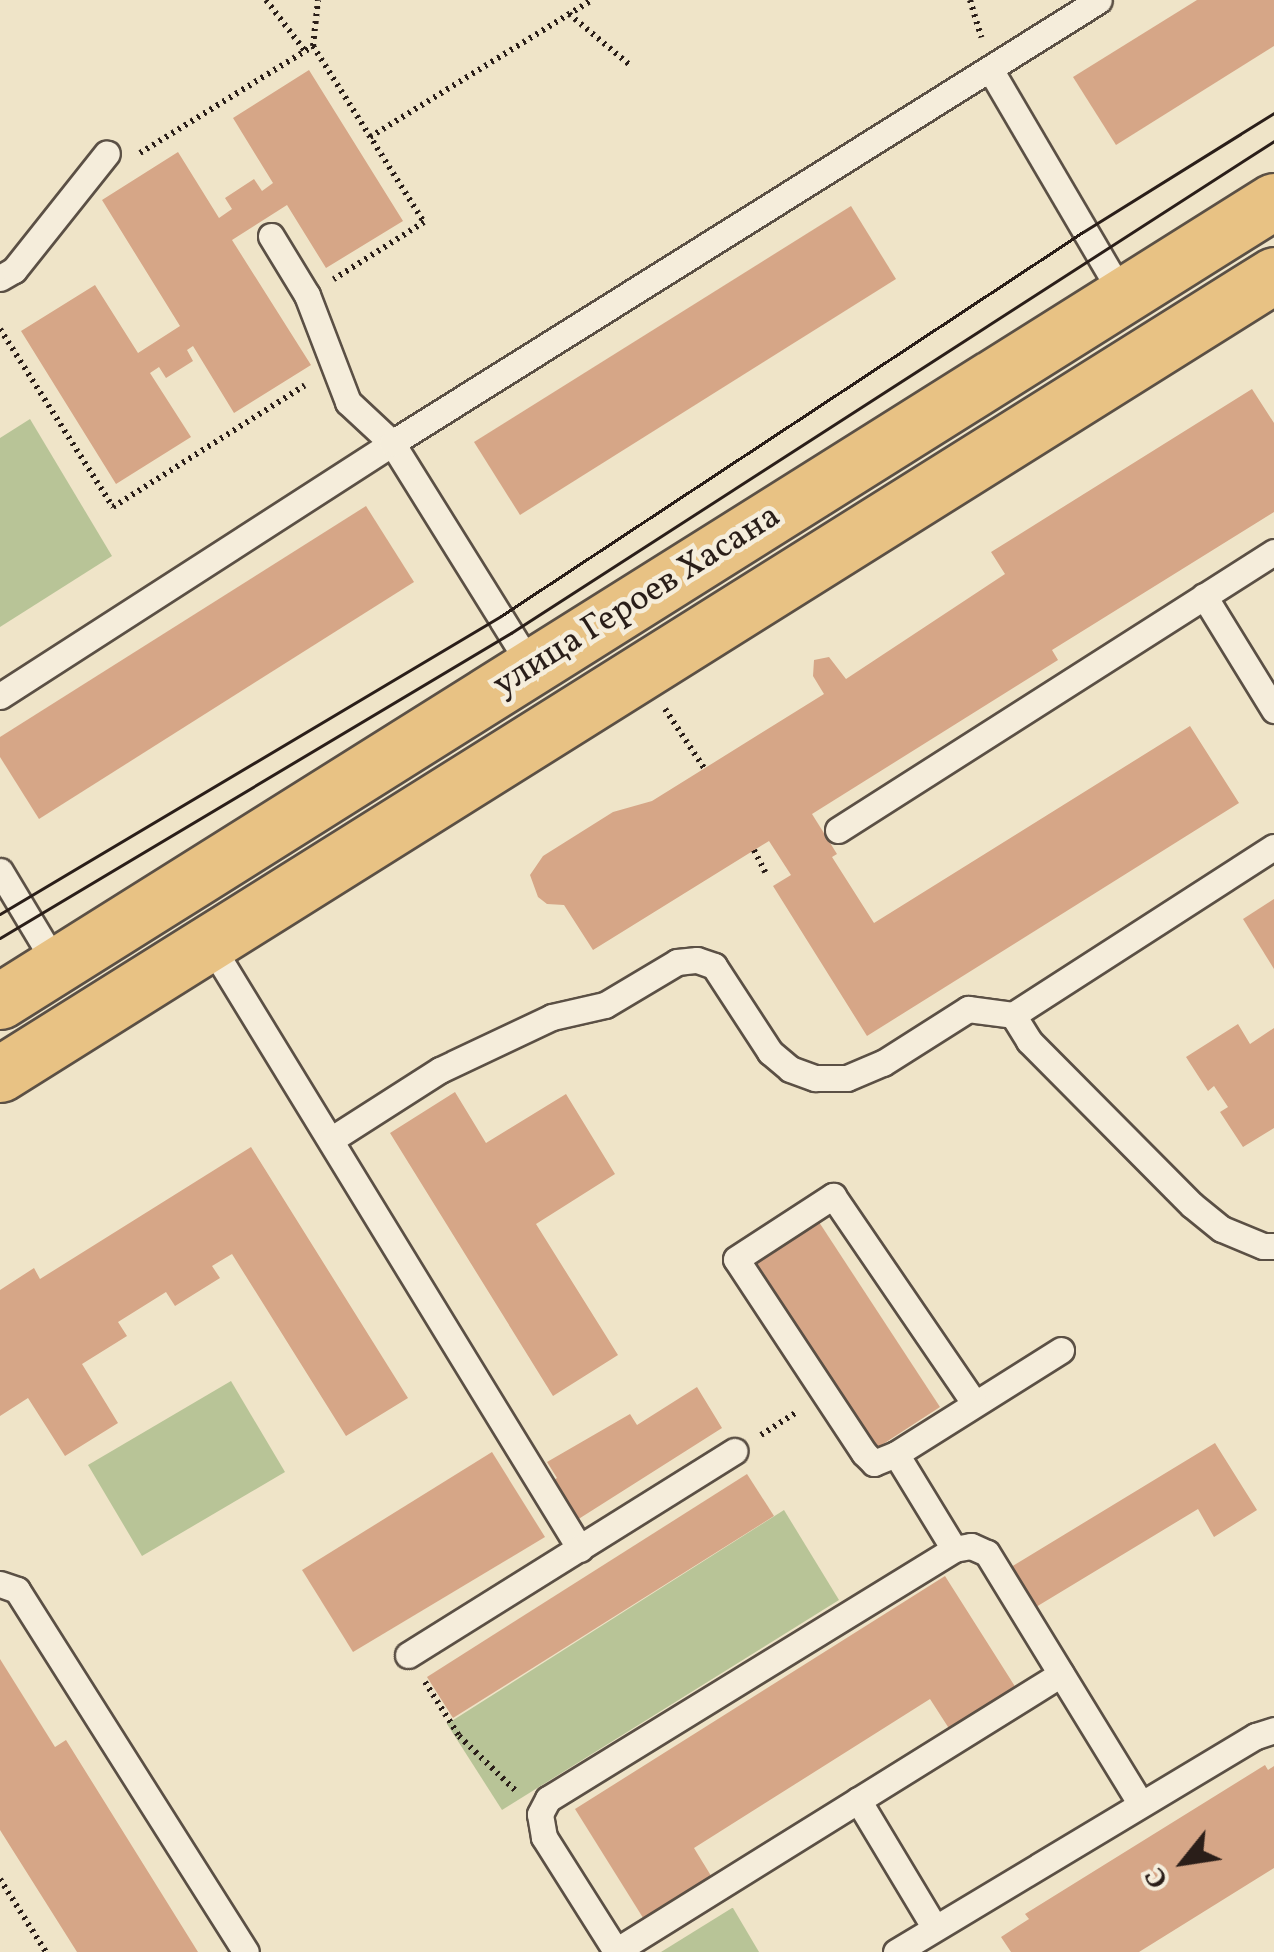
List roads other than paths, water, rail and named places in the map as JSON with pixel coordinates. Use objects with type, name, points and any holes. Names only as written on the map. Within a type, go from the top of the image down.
[{"type":"main road","name":"улица Героев Хасана","points":[[0,1001],[1274,201]]},
{"type":"main road","name":"улица Героев Хасана","points":[[0,1074],[1274,274]]},
{"type":"lane","points":[[0,696],[392,442],[1099,0]]},
{"type":"lane","points":[[990,69],[1124,297]]},
{"type":"lane","points":[[0,278],[14,270],[107,153]]},
{"type":"lane","points":[[271,236],[308,296],[348,402],[392,442],[531,666]]},
{"type":"lane","points":[[838,830],[1274,552]]},
{"type":"lane","points":[[1204,596],[1274,710]]},
{"type":"lane","points":[[332,1140],[440,1070],[552,1017],[605,1005],[677,962],[697,960],[714,966],[770,1052],[790,1069],[816,1078],[847,1078],[883,1063],[968,1010],[1013,1016],[1274,847]]},
{"type":"lane","points":[[0,871],[57,966]]},
{"type":"lane","points":[[210,944],[580,1549]]},
{"type":"lane","points":[[1013,1016],[1029,1041],[1192,1205],[1222,1229],[1263,1246],[1274,1246]]},
{"type":"lane","points":[[974,1404],[833,1196],[736,1259],[874,1462],[896,1454],[1061,1350]]},
{"type":"lane","points":[[408,1655],[735,1451]]},
{"type":"lane","points":[[896,1454],[954,1548]]},
{"type":"lane","points":[[1060,1674],[616,1951],[544,1838],[540,1814],[548,1799],[954,1548],[971,1546],[987,1554],[1142,1804]]},
{"type":"lane","points":[[0,1584],[17,1590],[246,1952]]},
{"type":"lane","points":[[896,1952],[1256,1736],[1274,1730]]},
{"type":"lane","points":[[858,1800],[934,1928]]},
{"type":"tram line","points":[[0,914],[501,616],[1083,232],[1274,113]]},
{"type":"tram line","points":[[0,938],[511,633],[1274,141]]}]
